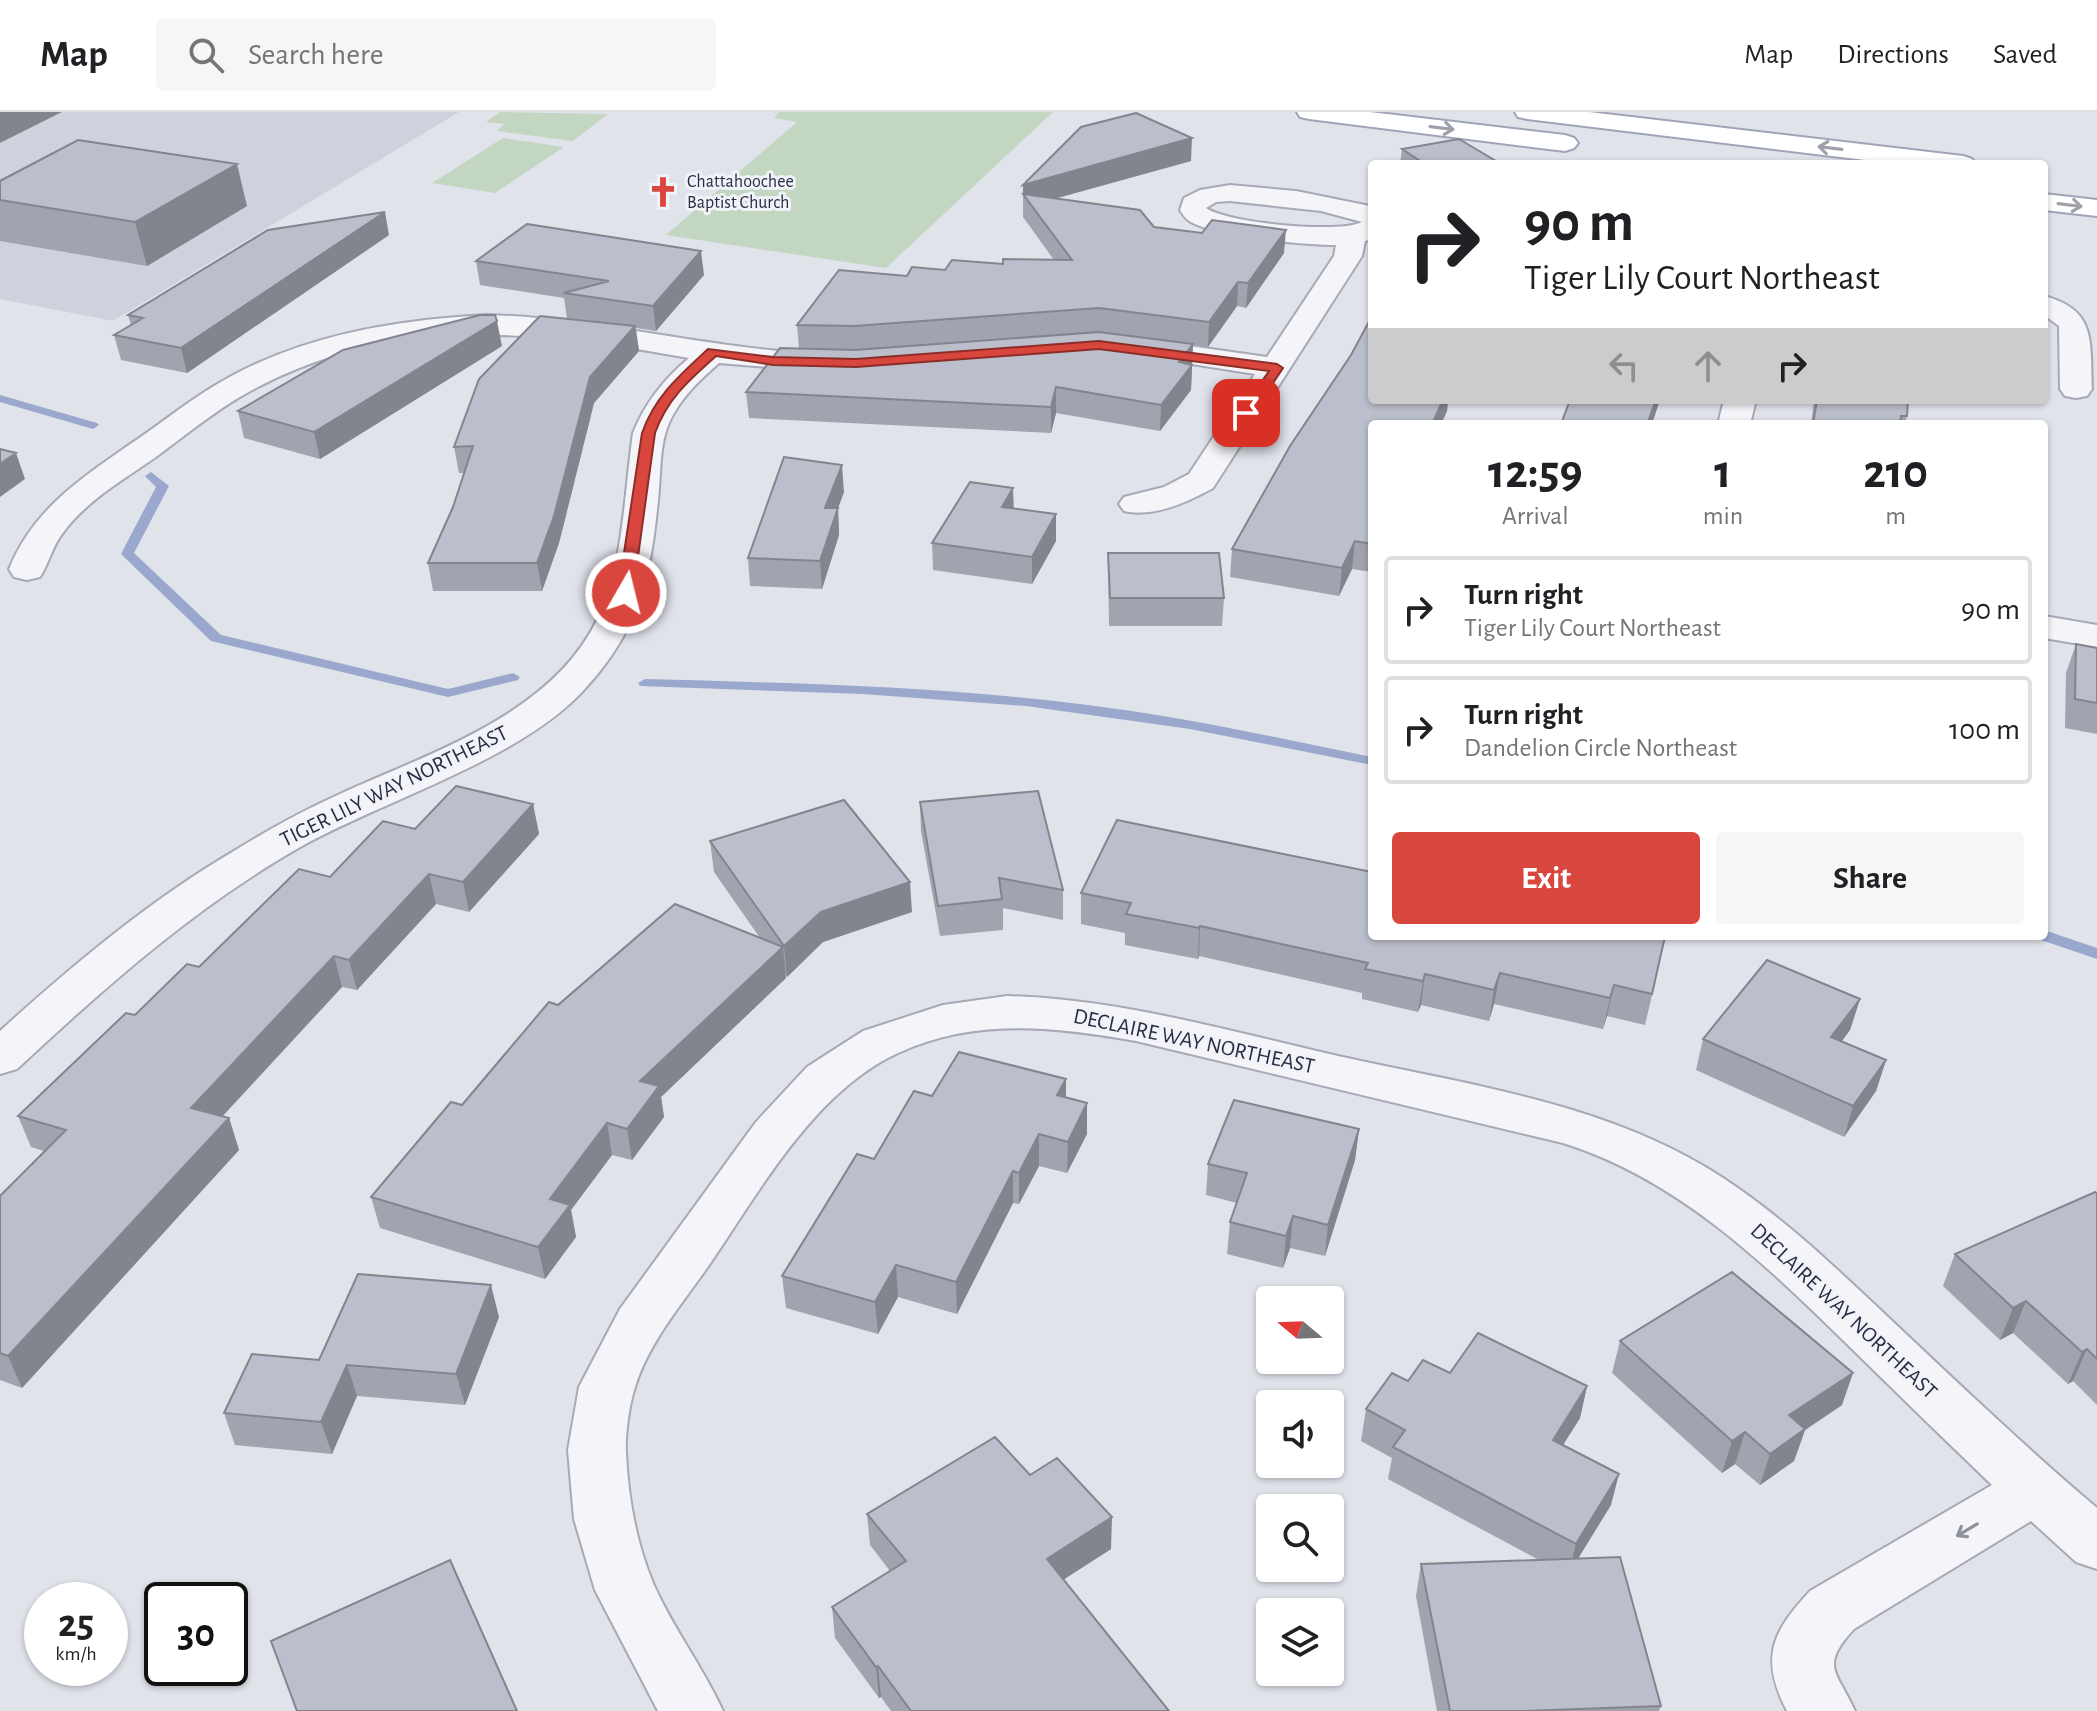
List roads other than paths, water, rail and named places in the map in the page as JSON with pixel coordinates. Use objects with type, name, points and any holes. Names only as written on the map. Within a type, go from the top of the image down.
[{"type":"main road","points":[[1311,112],[1595,147]]},
{"type":"main road","points":[[1527,112],[1929,160]]},
{"type":"main road","points":[[2048,202],[2097,208]]},
{"type":"street","points":[[1237,193],[1349,207],[1365,227],[1330,237],[1217,222],[1200,217],[1193,210],[1193,204],[1206,196],[1237,193]]},
{"type":"street","points":[[1136,504],[1175,495],[1201,481],[1277,368],[1365,227]]},
{"type":"street","points":[[2048,307],[2064,313],[2074,325],[2086,391],[2048,386]]},
{"type":"street","points":[[27,569],[44,530],[68,504],[236,386],[372,324],[499,324],[570,328],[785,362],[856,363]]},
{"type":"street","points":[[1099,345],[1277,368]]},
{"type":"street","name":"TIGER LILY WAY NORTHEAST","points":[[0,1058],[87,978],[186,902],[243,863],[350,805],[435,767],[524,721],[564,685],[590,659],[613,624],[626,593],[649,433],[656,411],[671,390],[713,352]]},
{"type":"street","points":[[2048,628],[2097,636]]},
{"type":"street","name":"DECLAIRE WAY NORTHEAST","points":[[691,1711],[625,1590],[603,1519],[597,1450],[607,1387],[639,1324],[773,1134],[824,1079],[880,1042],[956,1019],[1007,1011],[1065,1013],[1136,1025],[1514,1113],[1572,1128],[1640,1153],[1734,1212],[1790,1256],[2034,1490],[2097,1544]]},
{"type":"street","points":[[1823,1711],[1812,1699],[1800,1673],[1801,1649],[1810,1632],[1832,1610],[2034,1490]]},
{"type":"waterway","points":[[0,398],[93,425]]},
{"type":"waterway","points":[[151,476],[163,486],[127,554],[216,638],[448,693],[513,677]]},
{"type":"waterway","points":[[645,683],[863,690],[1026,702],[1190,725],[1368,760]]},
{"type":"waterway","points":[[2048,936],[2097,954]]},
{"type":"place","name":"Chattahoochee Baptist Church","points":[[663,192]]}]
